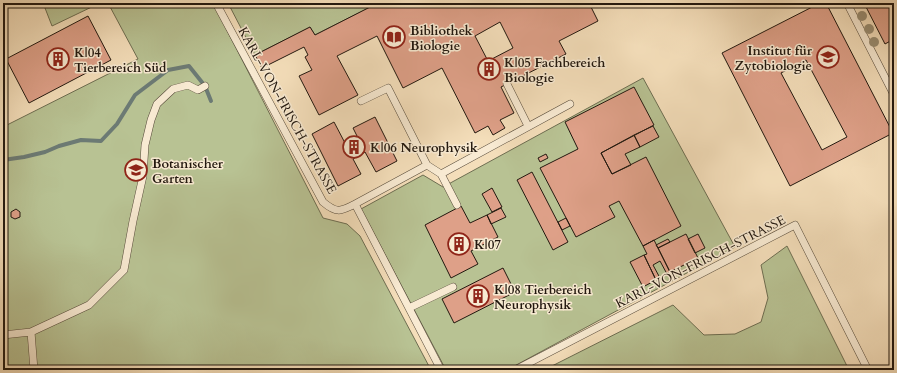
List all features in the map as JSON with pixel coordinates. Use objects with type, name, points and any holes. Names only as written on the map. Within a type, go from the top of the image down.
[{"type":"lane","name":"KARL-VON-FRISCH-STRASSE","points":[[216,3],[323,202],[331,209],[344,210],[427,165]]},
{"type":"lane","points":[[847,3],[894,95]]},
{"type":"lane","points":[[507,84],[528,126]]},
{"type":"lane","points":[[3,335],[31,332],[90,305],[124,270],[143,176],[145,145],[151,120],[157,104],[173,89],[188,85],[198,90],[205,86]]},
{"type":"lane","points":[[361,101],[388,88],[427,165],[441,174],[457,205]]},
{"type":"lane","points":[[441,174],[570,104]]},
{"type":"lane","points":[[355,204],[441,370]]},
{"type":"lane","name":"KARL-VON-FRISCH-STRASSE","points":[[515,370],[795,225],[868,370]]},
{"type":"lane","points":[[409,308],[453,287]]},
{"type":"lane","points":[[31,332],[34,370]]},
{"type":"green space","points":[[45,3],[100,3],[52,26],[45,8]]},
{"type":"green space","name":"Botanischer Garten","points":[[108,3],[213,3],[323,218],[347,224],[360,236],[431,370],[3,370],[3,127],[138,59]]},
{"type":"green space","points":[[228,3],[378,3],[315,35],[310,27],[255,55]]},
{"type":"green space","points":[[643,78],[735,247],[507,370],[446,370],[361,209],[423,175],[443,187]]},
{"type":"green space","points":[[787,246],[849,370],[544,370],[673,305],[704,335],[735,334],[761,322],[768,298],[761,265]]},
{"type":"building","name":"K|05 Fachbereich Biologie","points":[[378,3],[589,3],[598,21],[559,41],[566,54],[501,87],[514,113],[500,120],[505,128],[493,135],[488,126],[475,133],[442,68],[403,88],[377,36],[337,56],[358,95],[319,115],[299,76],[312,70],[305,57],[308,55],[304,47],[262,68],[255,55],[310,27],[315,35]],"holes":[[[500,22],[513,48],[488,61],[475,36]]]},
{"type":"building","points":[[820,3],[826,3],[893,133],[790,186],[722,53]],"holes":[[[806,60],[847,137],[822,150],[781,73]]]},
{"type":"building","points":[[864,3],[894,3],[894,39],[885,44]]},
{"type":"building","name":"K|04 Tierbereich Süd","points":[[88,16],[111,60],[29,103],[6,59]]},
{"type":"building","points":[[634,87],[654,125],[601,153],[612,174],[646,157],[681,226],[643,246],[619,201],[609,206],[615,217],[576,237],[540,168],[578,149],[565,122]]},
{"type":"building","name":"K|06 Neurophysik","points":[[375,117],[397,161],[376,172],[365,152],[353,159],[361,174],[338,186],[312,134],[334,122],[345,143],[357,136],[353,128]]},
{"type":"building","points":[[653,126],[659,137],[640,147],[634,135]]},
{"type":"building","points":[[634,135],[640,147],[625,154],[631,165],[612,174],[601,153]]},
{"type":"building","points":[[546,154],[548,158],[540,162],[538,158]]},
{"type":"building","points":[[532,172],[568,242],[553,250],[517,180]]},
{"type":"building","points":[[492,188],[502,207],[492,212],[482,194]]},
{"type":"building","name":"K|07","points":[[461,206],[470,223],[487,215],[498,237],[471,251],[478,264],[451,278],[425,225]]},
{"type":"building","points":[[501,208],[506,217],[491,224],[487,215]]},
{"type":"building","points":[[16,209],[20,212],[20,217],[15,219],[11,217],[11,212]]},
{"type":"building","points":[[566,218],[570,226],[562,230],[558,222]]},
{"type":"building","points":[[686,234],[698,258],[670,272],[658,248]]},
{"type":"building","points":[[698,234],[705,248],[695,253],[688,239]]},
{"type":"building","points":[[668,239],[670,242],[658,248],[656,245]]},
{"type":"building","points":[[654,240],[670,272],[667,274],[660,261],[653,265],[660,278],[656,280],[644,255],[647,254],[643,246]]},
{"type":"building","points":[[644,255],[656,280],[643,287],[630,262]]},
{"type":"building","name":"K|08 Tierbereich Neurophysik","points":[[503,268],[515,292],[454,323],[442,299]]},
{"type":"waterway","points":[[3,160],[45,152],[59,146],[81,140],[101,141],[117,124],[135,95],[168,70],[189,66],[205,86],[211,101]]},
{"type":"place","name":"Bibliothek Biologie","points":[[394,37]]},
{"type":"place","name":"Institut für Zytobiologie","points":[[828,57]]},
{"type":"place","name":"K|04 Tierbereich Süd","points":[[58,59]]},
{"type":"place","name":"K|05 Fachbereich Biologie","points":[[489,69]]},
{"type":"place","name":"K|06 Neurophysik","points":[[354,147]]},
{"type":"place","name":"Botanischer Garten","points":[[136,170]]},
{"type":"place","name":"K|07","points":[[459,244]]},
{"type":"place","name":"K|08 Tierbereich Neurophysik","points":[[478,296]]}]
